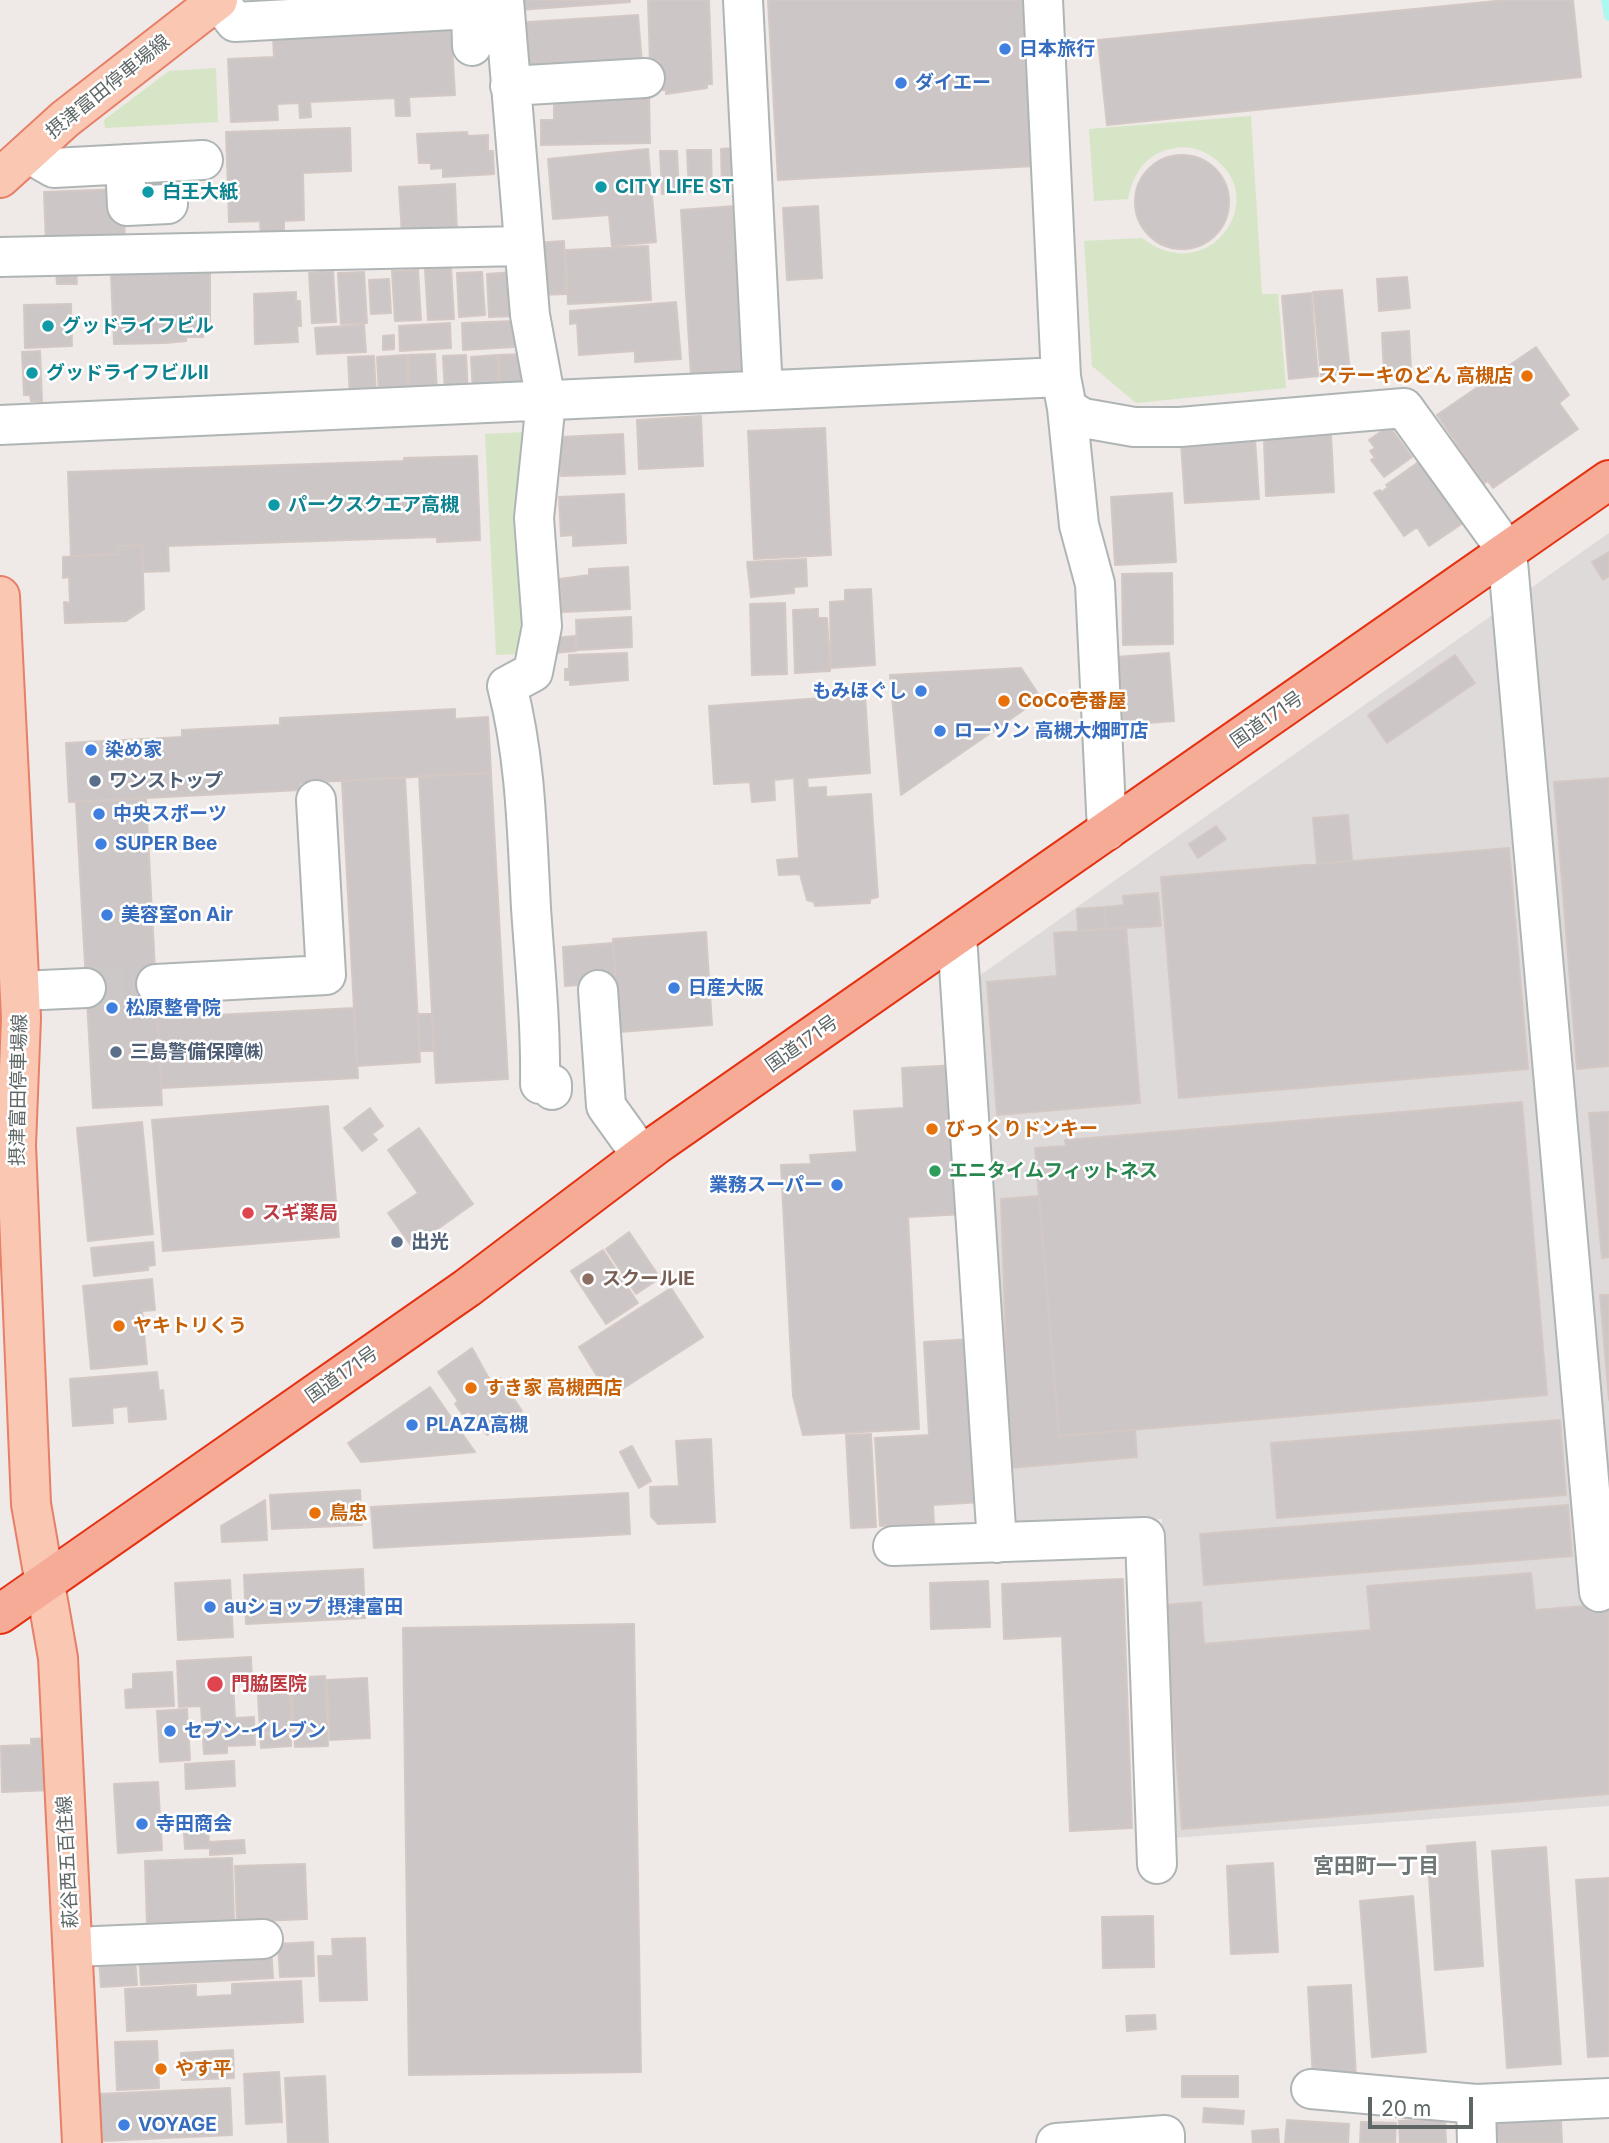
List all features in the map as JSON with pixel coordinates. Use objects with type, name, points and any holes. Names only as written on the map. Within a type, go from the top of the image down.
[{"type":"highway","name":"国道171号","points":[[0,1614],[467,1288],[649,1151],[1609,480]]},
{"type":"main road","name":"摂津富田停車場線","points":[[14,166],[65,119],[218,0]]},
{"type":"main road","name":"摂津富田停車場線","points":[[0,596],[20,991],[16,1145],[31,1504],[44,1583]]},
{"type":"main road","name":"萩谷西五百住線","points":[[44,1583],[58,1657],[82,2143]]},
{"type":"street","points":[[218,0],[236,22],[471,9],[472,46]]},
{"type":"street","points":[[504,0],[530,315],[546,401],[534,518],[542,626],[533,672],[507,686],[518,728],[524,773],[541,1022],[540,1084],[552,1084],[552,1090]]},
{"type":"street","points":[[743,0],[762,372]]},
{"type":"street","points":[[1043,0],[1064,392],[1079,525],[1096,584],[1107,831]]},
{"type":"street","points":[[510,86],[645,78]]},
{"type":"street","points":[[14,166],[54,168],[125,164],[175,186],[127,206],[125,164]]},
{"type":"street","points":[[0,257],[523,246]]},
{"type":"street","points":[[0,425],[764,389],[1064,392]]},
{"type":"street","points":[[1064,392],[1083,418],[1134,427],[1180,426],[1404,408],[1507,551],[1599,1592]]},
{"type":"street","points":[[156,984],[326,975],[316,800]]},
{"type":"street","points":[[957,936],[997,1543]]},
{"type":"street","points":[[20,991],[86,988]]},
{"type":"street","points":[[599,997],[628,1105],[649,1151]]},
{"type":"street","points":[[892,1546],[1145,1537],[1157,1864]]},
{"type":"street","points":[[73,1947],[263,1940]]},
{"type":"street","points":[[1311,2090],[1476,2105],[1609,2098]]},
{"type":"street","points":[[1476,2105],[1477,2143]]},
{"type":"street","points":[[1056,2143],[1165,2135],[1165,2143]]},
{"type":"shaded area","points":[[1609,533],[1609,1806],[1172,1838],[1162,1519],[1017,1525],[979,976]]},
{"type":"green space","points":[[216,68],[218,122],[105,128],[104,120],[169,71]]},
{"type":"green space","points":[[1251,116],[1262,294],[1278,294],[1286,388],[1136,403],[1092,366],[1084,241],[1142,238],[1167,251],[1190,253],[1210,246],[1225,232],[1235,214],[1236,193],[1229,173],[1211,156],[1196,149],[1181,147],[1161,152],[1147,161],[1133,182],[1128,199],[1094,201],[1089,129]]},
{"type":"green space","points":[[527,432],[527,627],[518,654],[496,655],[485,434]]},
{"type":"building","points":[[518,0],[630,0],[630,2],[519,10]]},
{"type":"building","points":[[648,0],[709,0],[712,84],[707,84],[707,88],[666,94],[666,90],[661,90],[660,61],[650,62]]},
{"type":"building","name":"ダイエー","points":[[768,0],[1026,0],[1034,166],[778,180]]},
{"type":"building","points":[[1506,0],[1573,0],[1581,77],[1107,125],[1098,40]]},
{"type":"building","points":[[638,15],[642,64],[516,74],[513,23]]},
{"type":"building","points":[[451,28],[455,95],[409,97],[410,116],[396,116],[395,98],[310,102],[311,117],[300,118],[299,103],[277,104],[278,120],[231,122],[228,59],[274,57],[273,37]]},
{"type":"building","points":[[649,97],[650,143],[541,145],[541,120],[554,120],[554,99]]},
{"type":"building","points":[[350,128],[351,171],[303,173],[304,220],[284,221],[284,237],[261,238],[260,221],[229,222],[226,132]]},
{"type":"building","points":[[467,132],[468,136],[488,135],[488,151],[493,151],[494,174],[443,177],[443,168],[431,169],[431,163],[419,163],[417,134]]},
{"type":"building","points":[[734,148],[736,189],[722,190],[721,149]]},
{"type":"building","name":"CITY LIFE ST","points":[[648,149],[656,242],[612,246],[609,215],[553,219],[548,159]]},
{"type":"building","points":[[687,150],[711,150],[712,191],[689,192]]},
{"type":"building","points":[[660,151],[677,151],[679,193],[662,194]]},
{"type":"building","points":[[1182,155],[1200,159],[1215,169],[1225,184],[1229,202],[1225,220],[1215,235],[1200,245],[1182,249],[1164,245],[1149,235],[1139,220],[1135,202],[1139,184],[1149,169],[1164,159]]},
{"type":"building","points":[[455,184],[457,234],[402,236],[399,187]]},
{"type":"building","points":[[123,189],[125,242],[46,245],[44,192]]},
{"type":"building","points":[[735,206],[745,372],[691,376],[681,210]]},
{"type":"building","points":[[818,206],[822,278],[787,280],[783,208]]},
{"type":"building","points":[[564,241],[566,294],[537,295],[535,243]]},
{"type":"building","points":[[648,246],[651,300],[568,304],[566,250]]},
{"type":"building","points":[[451,268],[454,319],[428,320],[425,269]]},
{"type":"building","points":[[202,269],[202,273],[210,273],[210,325],[203,324],[203,337],[186,337],[186,341],[165,343],[114,344],[113,270]]},
{"type":"building","points":[[76,270],[77,284],[57,284],[56,271]]},
{"type":"building","points":[[418,270],[421,320],[395,321],[392,271]]},
{"type":"building","points":[[333,271],[336,322],[312,323],[309,273]]},
{"type":"building","points":[[364,272],[367,323],[341,324],[338,273]]},
{"type":"building","points":[[482,272],[485,315],[459,317],[457,273]]},
{"type":"building","points":[[513,272],[516,316],[489,317],[487,274]]},
{"type":"building","points":[[1407,277],[1410,308],[1379,311],[1377,279]]},
{"type":"building","points":[[389,279],[391,313],[371,314],[369,280]]},
{"type":"building","points":[[1342,290],[1350,373],[1321,376],[1313,292]]},
{"type":"building","points":[[296,292],[296,301],[300,301],[301,326],[297,326],[298,342],[255,344],[254,294]]},
{"type":"building","points":[[1311,293],[1318,376],[1289,379],[1282,296]]},
{"type":"building","points":[[676,302],[681,359],[635,362],[635,351],[579,355],[577,323],[570,324],[570,311]]},
{"type":"building","name":"グッドライフビル","points":[[71,304],[72,346],[25,348],[24,305]]},
{"type":"building","points":[[513,321],[514,347],[463,350],[462,323]]},
{"type":"building","points":[[450,323],[451,348],[400,351],[399,326]]},
{"type":"building","points":[[364,325],[366,352],[317,354],[315,328]]},
{"type":"building","points":[[1409,331],[1411,371],[1384,372],[1382,333]]},
{"type":"building","points":[[394,335],[394,349],[383,350],[383,336]]},
{"type":"building","points":[[1536,347],[1569,395],[1559,403],[1578,429],[1493,488],[1488,481],[1484,483],[1437,415]]},
{"type":"building","name":"グッドライフビルⅡ","points":[[40,351],[42,401],[31,401],[30,395],[24,395],[22,352]]},
{"type":"building","points":[[435,354],[437,393],[410,394],[408,355]]},
{"type":"building","points":[[525,354],[527,392],[501,393],[499,355]]},
{"type":"building","points":[[406,355],[408,394],[379,396],[377,357]]},
{"type":"building","points":[[466,355],[468,394],[445,395],[443,356]]},
{"type":"building","points":[[497,355],[499,393],[473,395],[471,357]]},
{"type":"building","points":[[374,356],[376,395],[350,397],[348,357]]},
{"type":"building","points":[[701,416],[703,466],[639,469],[637,420]]},
{"type":"building","points":[[1389,426],[1412,457],[1384,477],[1371,460],[1375,458],[1370,451],[1375,448],[1369,440]]},
{"type":"building","points":[[825,428],[831,555],[754,559],[748,431]]},
{"type":"building","points":[[623,434],[625,474],[561,476],[560,437]]},
{"type":"building","points":[[1331,435],[1334,492],[1266,496],[1264,438]]},
{"type":"building","points":[[1255,439],[1259,499],[1185,503],[1181,443]]},
{"type":"building","name":"パークスクエア高槻","points":[[477,456],[480,540],[437,542],[437,537],[168,546],[169,571],[143,572],[142,545],[118,546],[119,554],[71,556],[68,472],[404,461],[404,458]]},
{"type":"building","points":[[1420,461],[1463,523],[1429,546],[1417,527],[1404,536],[1374,493],[1380,490],[1382,492],[1388,487],[1386,485]]},
{"type":"building","points":[[1172,493],[1176,562],[1115,565],[1111,497]]},
{"type":"building","points":[[624,494],[626,543],[573,546],[573,535],[561,536],[559,497]]},
{"type":"building","points":[[142,545],[144,609],[126,621],[65,623],[64,602],[70,603],[69,577],[63,578],[63,557],[119,554],[118,546]]},
{"type":"building","points":[[1609,552],[1609,576],[1603,580],[1592,562]]},
{"type":"building","points":[[806,559],[807,586],[794,587],[794,593],[751,597],[747,562]]},
{"type":"building","points":[[628,567],[630,609],[562,612],[560,579],[589,575],[589,569]]},
{"type":"building","points":[[1172,573],[1173,644],[1123,645],[1122,574]]},
{"type":"building","points":[[871,589],[875,665],[831,668],[830,602],[845,601],[845,590]]},
{"type":"building","points":[[785,603],[787,674],[752,675],[750,604]]},
{"type":"building","points":[[818,609],[818,618],[827,618],[830,671],[795,673],[793,610]]},
{"type":"building","points":[[631,617],[632,647],[577,650],[576,620]]},
{"type":"building","points":[[575,636],[576,651],[553,653],[553,638]]},
{"type":"building","points":[[627,653],[628,680],[570,685],[570,680],[565,680],[565,669],[569,669],[569,655]]},
{"type":"building","points":[[1169,653],[1174,721],[1121,725],[1116,657]]},
{"type":"building","points":[[1455,655],[1475,683],[1387,743],[1368,715]]},
{"type":"building","points":[[1021,668],[1041,698],[901,795],[890,675]]},
{"type":"building","points":[[865,695],[870,773],[807,778],[808,788],[826,787],[826,797],[871,794],[878,897],[870,899],[870,903],[815,906],[814,902],[807,900],[800,874],[779,875],[777,860],[799,858],[794,778],[774,780],[775,800],[752,802],[750,782],[714,784],[709,706]]},
{"type":"building","points":[[455,709],[455,719],[488,717],[491,773],[300,783],[300,790],[69,802],[66,743],[182,737],[182,730],[280,725],[280,718]]},
{"type":"building","points":[[491,773],[508,1079],[436,1083],[419,776]]},
{"type":"building","points":[[405,777],[420,1062],[357,1066],[342,781]]},
{"type":"building","points":[[1609,778],[1609,1066],[1577,1069],[1554,782]]},
{"type":"building","points":[[146,798],[162,1105],[93,1108],[76,802]]},
{"type":"building","points":[[1348,815],[1352,861],[1317,864],[1313,818]]},
{"type":"building","points":[[1216,826],[1226,839],[1198,858],[1189,844]]},
{"type":"building","points":[[1509,848],[1528,1069],[1179,1098],[1161,877]]},
{"type":"building","points":[[1158,893],[1161,926],[1106,929],[1105,907],[1124,905],[1123,896]]},
{"type":"building","points":[[1105,907],[1106,929],[1078,931],[1077,909]]},
{"type":"building","points":[[1126,927],[1140,1103],[997,1115],[987,982],[1057,976],[1054,933]]},
{"type":"building","points":[[706,932],[712,1025],[619,1032],[613,939]]},
{"type":"building","points":[[613,943],[616,982],[565,986],[563,947]]},
{"type":"building","points":[[354,1008],[358,1078],[162,1088],[157,1018]]},
{"type":"building","points":[[418,1014],[432,1014],[433,1051],[420,1051]]},
{"type":"building","points":[[958,1065],[966,1214],[908,1217],[919,1429],[803,1435],[793,1396],[781,1165],[811,1164],[810,1155],[857,1152],[854,1111],[904,1108],[902,1068]]},
{"type":"building","points":[[1522,1102],[1547,1395],[1059,1436],[1035,1148],[1066,1146],[1065,1140]]},
{"type":"building","points":[[328,1106],[339,1237],[163,1251],[152,1120]]},
{"type":"building","points":[[370,1108],[383,1126],[372,1134],[377,1140],[362,1151],[344,1128]]},
{"type":"building","points":[[1609,1112],[1609,1257],[1602,1258],[1589,1113]]},
{"type":"building","points":[[142,1122],[153,1234],[88,1241],[77,1128]]},
{"type":"building","points":[[419,1128],[473,1204],[412,1247],[388,1213],[418,1193],[388,1150]]},
{"type":"building","points":[[1039,1196],[1059,1436],[1135,1430],[1137,1457],[1010,1468],[1001,1199]]},
{"type":"building","points":[[629,1232],[660,1278],[636,1294],[606,1249]]},
{"type":"building","points":[[153,1242],[155,1265],[148,1266],[148,1270],[94,1276],[91,1248]]},
{"type":"building","points":[[603,1250],[638,1303],[606,1324],[571,1271]]},
{"type":"building","points":[[152,1279],[155,1310],[142,1311],[147,1364],[91,1369],[83,1286]]},
{"type":"building","points":[[671,1288],[703,1337],[610,1397],[579,1347]]},
{"type":"building","points":[[1600,1295],[1609,1295],[1609,1400]]},
{"type":"building","points":[[973,1339],[982,1502],[933,1505],[934,1524],[880,1526],[875,1438],[929,1435],[924,1342]]},
{"type":"building","points":[[472,1348],[492,1384],[500,1378],[522,1411],[487,1435],[469,1411],[463,1415],[455,1404],[458,1401],[438,1372]]},
{"type":"building","points":[[157,1372],[159,1391],[163,1390],[166,1419],[129,1422],[128,1406],[112,1408],[113,1423],[73,1426],[70,1379]]},
{"type":"building","points":[[430,1387],[475,1452],[361,1462],[348,1443]]},
{"type":"building","points":[[1560,1420],[1566,1495],[1277,1518],[1271,1443]]},
{"type":"building","points":[[871,1434],[876,1527],[851,1528],[846,1435]]},
{"type":"building","points":[[711,1439],[715,1522],[658,1524],[651,1516],[650,1487],[679,1486],[676,1441]]},
{"type":"building","points":[[632,1446],[651,1481],[639,1488],[620,1452]]},
{"type":"building","points":[[360,1490],[362,1525],[272,1529],[270,1495]]},
{"type":"building","points":[[628,1493],[630,1534],[374,1548],[371,1507]]},
{"type":"building","points":[[265,1500],[267,1540],[222,1542],[221,1526]]},
{"type":"building","points":[[1568,1505],[1572,1556],[1204,1585],[1200,1534]]},
{"type":"building","points":[[363,1569],[365,1618],[246,1624],[244,1575]]},
{"type":"building","points":[[1531,1573],[1535,1610],[1609,1604],[1609,1794],[1182,1829],[1164,1605],[1201,1602],[1204,1644],[1371,1630],[1367,1586]]},
{"type":"building","points":[[1123,1579],[1132,1828],[1070,1831],[1062,1636],[1004,1639],[1002,1584]]},
{"type":"building","points":[[230,1580],[233,1637],[178,1640],[175,1583]]},
{"type":"building","points":[[988,1581],[990,1627],[931,1629],[930,1583]]},
{"type":"building","points":[[634,1624],[641,2072],[409,2075],[403,1628]]},
{"type":"building","points":[[251,1657],[252,1683],[233,1684],[235,1718],[254,1717],[255,1745],[227,1746],[227,1753],[204,1754],[201,1706],[179,1707],[177,1661]]},
{"type":"building","points":[[172,1672],[174,1706],[126,1708],[125,1690],[133,1689],[133,1674]]},
{"type":"building","points":[[325,1676],[328,1746],[295,1747],[291,1678]]},
{"type":"building","points":[[367,1678],[370,1738],[330,1740],[327,1680]]},
{"type":"building","points":[[290,1693],[292,1731],[260,1733],[258,1694]]},
{"type":"building","points":[[187,1709],[190,1760],[160,1762],[157,1711]]},
{"type":"building","points":[[291,1734],[291,1746],[261,1748],[260,1735]]},
{"type":"building","points":[[51,1738],[53,1790],[2,1792],[1,1746],[31,1745],[31,1739]]},
{"type":"building","points":[[234,1761],[235,1786],[186,1789],[185,1764]]},
{"type":"building","points":[[158,1782],[162,1850],[118,1853],[114,1784]]},
{"type":"building","points":[[207,1816],[209,1842],[244,1840],[245,1853],[210,1855],[210,1848],[185,1849],[183,1818]]},
{"type":"building","points":[[1475,1842],[1483,1966],[1435,1970],[1427,1846]]},
{"type":"building","points":[[1546,1847],[1561,2064],[1507,2068],[1492,1851]]},
{"type":"building","points":[[232,1858],[234,1920],[147,1923],[145,1861]]},
{"type":"building","points":[[1273,1863],[1278,1952],[1231,1954],[1227,1866]]},
{"type":"building","points":[[305,1864],[307,1919],[237,1922],[235,1866]]},
{"type":"building","points":[[1609,1878],[1609,2056],[1588,2057],[1576,1880]]},
{"type":"building","points":[[1413,1896],[1426,2052],[1372,2057],[1360,1901]]},
{"type":"building","points":[[1153,1916],[1154,1967],[1103,1968],[1102,1917]]},
{"type":"building","points":[[365,1938],[367,2000],[320,2001],[318,1956],[333,1956],[332,1939]]},
{"type":"building","points":[[313,1942],[314,1976],[280,1977],[278,1944]]},
{"type":"building","points":[[271,1947],[273,1978],[141,1985],[139,1954]]},
{"type":"building","points":[[135,1957],[137,1985],[101,1987],[99,1959]]},
{"type":"building","points":[[301,1981],[303,2022],[127,2031],[125,1989],[196,1985],[196,1997],[232,1995],[232,1984]]},
{"type":"building","points":[[1351,1985],[1356,2077],[1313,2079],[1308,1987]]},
{"type":"building","points":[[1155,2015],[1156,2029],[1127,2031],[1126,2016]]},
{"type":"building","points":[[157,2041],[159,2088],[117,2090],[115,2042]]},
{"type":"building","points":[[233,2050],[234,2078],[182,2080],[181,2053]]},
{"type":"building","points":[[279,2072],[282,2122],[246,2124],[244,2074]]},
{"type":"building","points":[[325,2076],[328,2143],[288,2143],[285,2078]]},
{"type":"building","points":[[1182,2076],[1238,2076],[1238,2097],[1182,2097]]},
{"type":"building","points":[[230,2088],[232,2135],[102,2141],[99,2094]]},
{"type":"building","points":[[1204,2108],[1244,2111],[1243,2124],[1203,2122]]},
{"type":"building","points":[[1445,2118],[1446,2143],[1400,2143],[1399,2121]]},
{"type":"building","points":[[1287,2120],[1349,2124],[1348,2143],[1285,2143]]},
{"type":"building","points":[[1494,2121],[1561,2121],[1562,2143],[1494,2143]]},
{"type":"building","points":[[1361,2122],[1396,2123],[1395,2143],[1360,2143]]},
{"type":"building","points":[[1278,2129],[1279,2143],[1253,2143],[1252,2131]]},
{"type":"waterway","points":[[1606,0],[1609,16]]},
{"type":"tunnel","points":[[86,988],[156,984]]},
{"type":"place","name":"日本旅行","points":[[1005,49]]},
{"type":"place","name":"ダイエー","points":[[901,83]]},
{"type":"place","name":"CITY LIFE ST","points":[[601,187]]},
{"type":"place","name":"白王大紙","points":[[148,192]]},
{"type":"place","name":"グッドライフビル","points":[[48,326]]},
{"type":"place","name":"グッドライフビルⅡ","points":[[32,373]]},
{"type":"place","name":"ステーキのどん 高槻店","points":[[1527,376]]},
{"type":"place","name":"パークスクエア高槻","points":[[274,505]]},
{"type":"place","name":"もみほぐし","points":[[921,691]]},
{"type":"place","name":"CoCo壱番屋","points":[[1004,701]]},
{"type":"place","name":"ローソン 高槻大畑町店","points":[[940,731]]},
{"type":"place","name":"染め家","points":[[91,750]]},
{"type":"place","name":"ワンストップ","points":[[95,781]]},
{"type":"place","name":"中央スポーツ","points":[[99,814]]},
{"type":"place","name":"SUPER Bee","points":[[101,844]]},
{"type":"place","name":"美容室on Air","points":[[107,915]]},
{"type":"place","name":"日産大阪","points":[[674,988]]},
{"type":"place","name":"松原整骨院","points":[[112,1008]]},
{"type":"place","name":"三島警備保障㈱","points":[[116,1052]]},
{"type":"place","name":"びっくりドンキー","points":[[932,1129]]},
{"type":"place","name":"エニタイムフィットネス","points":[[935,1171]]},
{"type":"place","name":"業務スーパー","points":[[837,1185]]},
{"type":"place","name":"スギ薬局","points":[[248,1213]]},
{"type":"place","name":"出光","points":[[397,1242]]},
{"type":"place","name":"スクールIE","points":[[588,1279]]},
{"type":"place","name":"ヤキトリくう","points":[[119,1326]]},
{"type":"place","name":"すき家 高槻西店","points":[[471,1388]]},
{"type":"place","name":"PLAZA高槻","points":[[412,1425]]},
{"type":"place","name":"鳥忠","points":[[315,1513]]},
{"type":"place","name":"auショップ 摂津富田","points":[[210,1607]]},
{"type":"place","name":"門脇医院","points":[[215,1684]]},
{"type":"place","name":"セブン-イレブン","points":[[170,1731]]},
{"type":"place","name":"寺田商会","points":[[142,1824]]},
{"type":"place","name":"やす平","points":[[161,2069]]},
{"type":"place","name":"VOYAGE","points":[[124,2125]]},
{"type":"district","name":"宮田町一丁目","points":[[1376,1867]]}]
